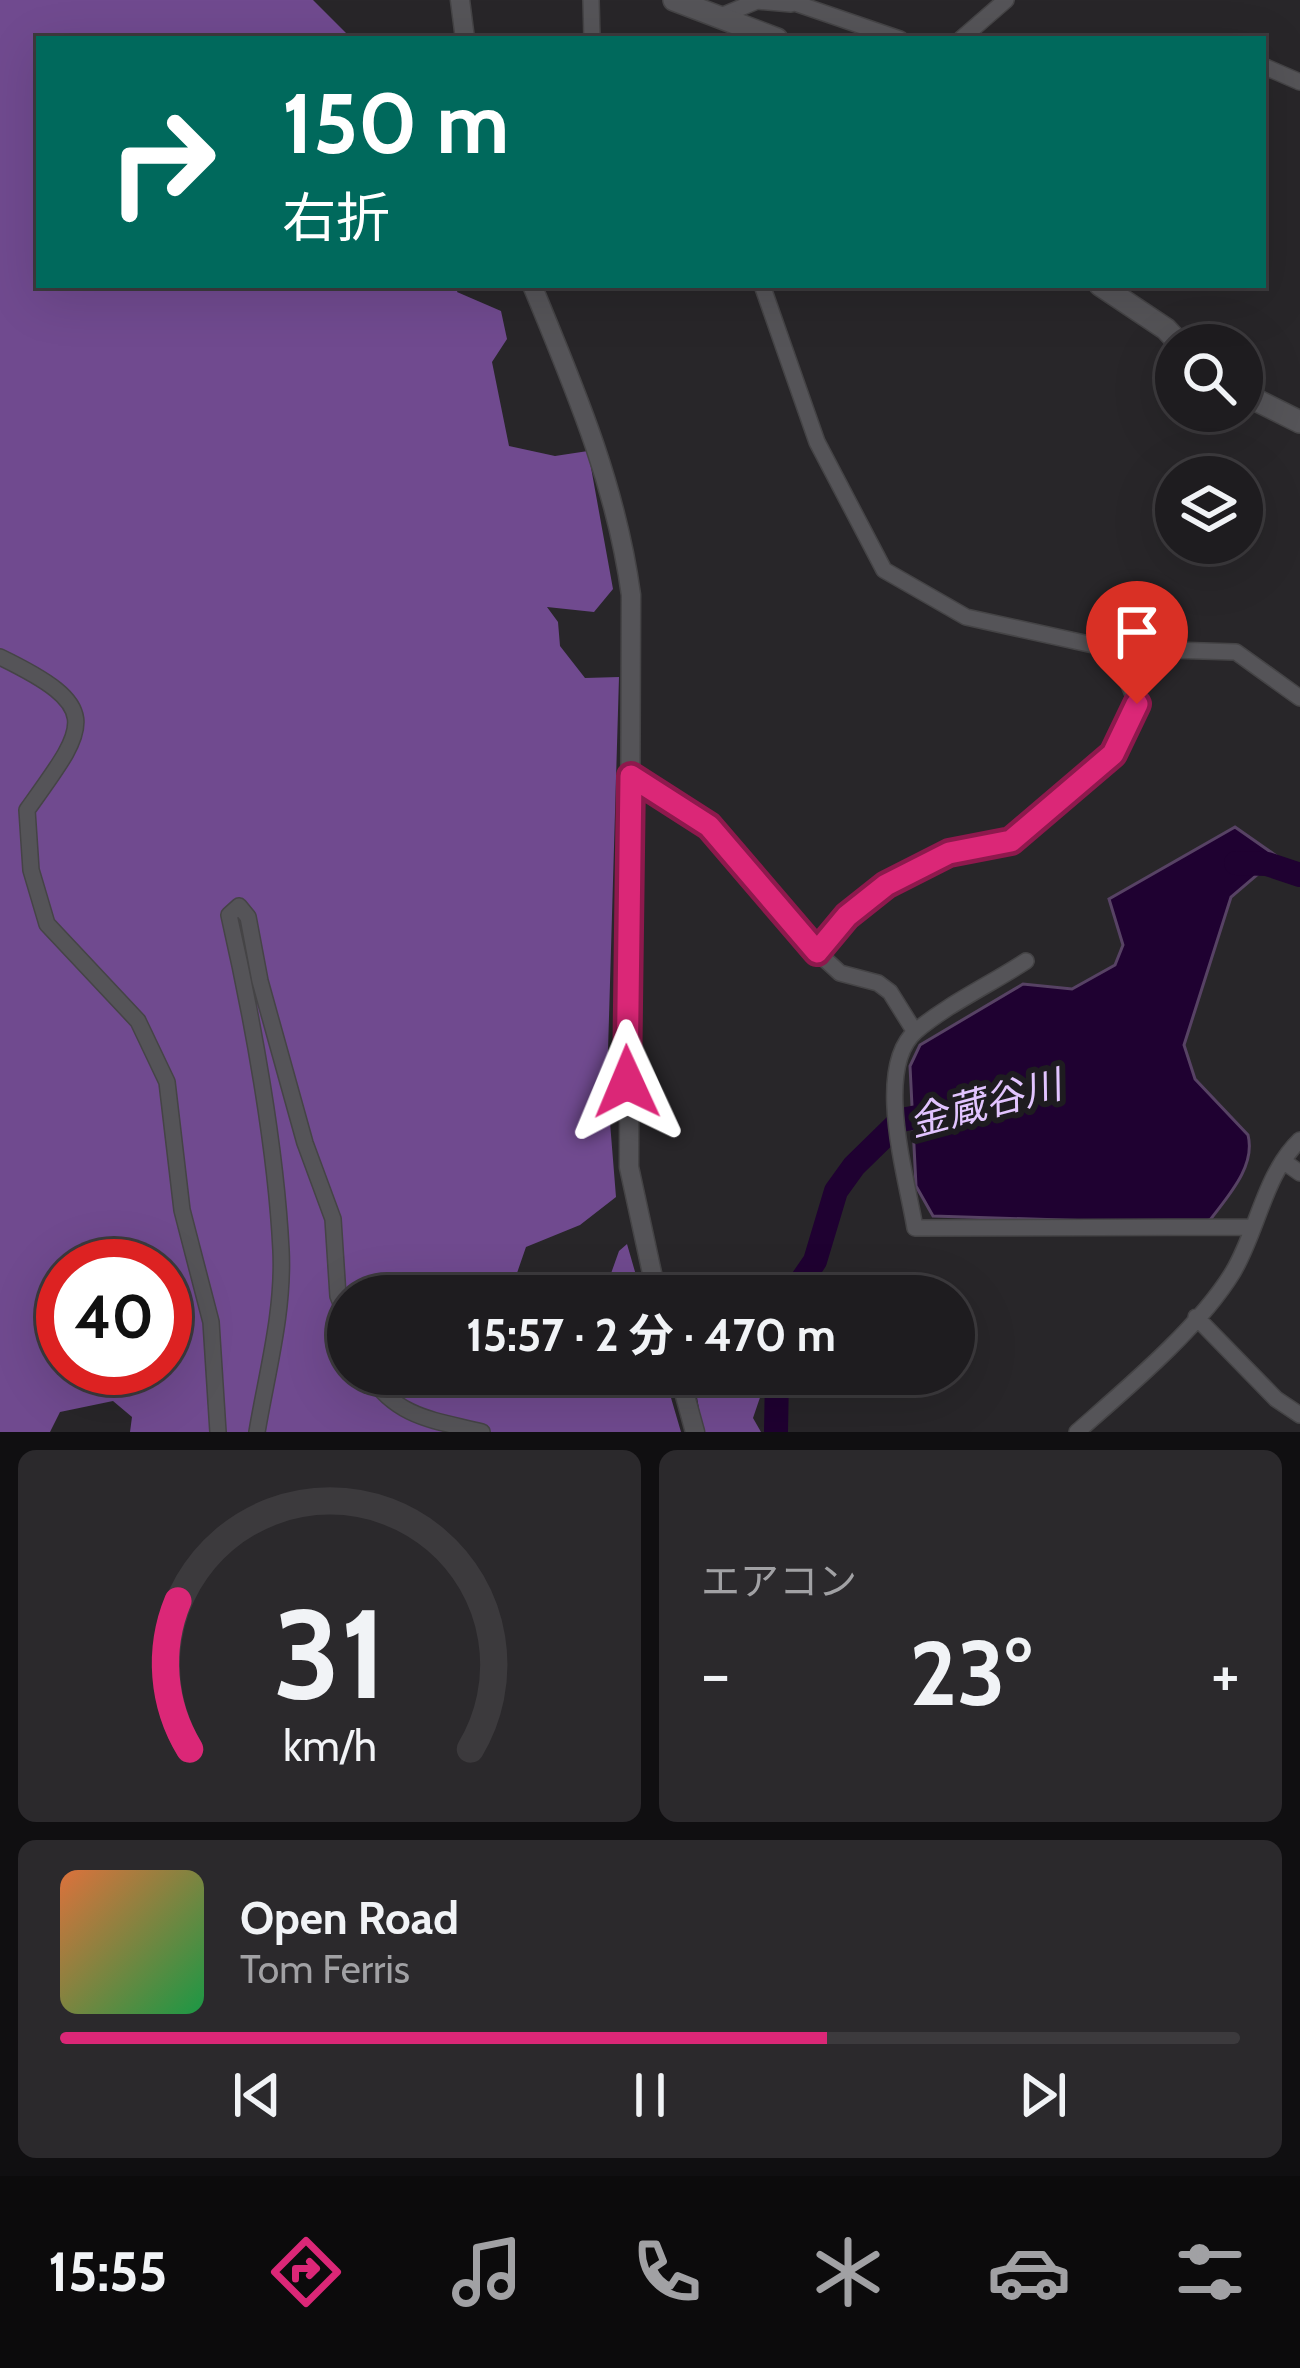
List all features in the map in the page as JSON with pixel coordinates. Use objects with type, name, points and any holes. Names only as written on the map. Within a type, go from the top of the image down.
[{"type":"main road","points":[[674,0],[770,36]]},
{"type":"main road","points":[[1104,288],[1158,324]]},
{"type":"main road","points":[[1263,404],[1300,422]]},
{"type":"street","points":[[460,0],[465,36]]},
{"type":"street","points":[[591,0],[592,36]]},
{"type":"street","points":[[964,36],[1006,0]]},
{"type":"street","points":[[721,16],[757,1],[789,2],[891,36]]},
{"type":"street","points":[[1266,67],[1300,82]]},
{"type":"street","points":[[533,288],[599,448],[622,529],[631,595],[629,1167],[652,1275]]},
{"type":"street","points":[[763,288],[817,442],[884,570],[966,617],[1124,650],[1236,652],[1300,698]]},
{"type":"street","points":[[817,952],[847,916],[886,885],[949,853],[1011,841],[1113,754],[1137,704],[1125,675],[1124,650]]},
{"type":"street","points":[[0,657],[63,690],[74,708],[77,732],[67,756],[27,810],[31,870],[47,924],[138,1021],[167,1082],[182,1210],[211,1322],[218,1432]]},
{"type":"street","points":[[631,776],[709,826],[817,952],[840,973],[878,983],[890,992],[915,1032]]},
{"type":"street","points":[[257,1432],[278,1319],[281,1251],[248,997],[229,915],[238,906],[248,917],[305,1143],[334,1219],[337,1275]]},
{"type":"street","points":[[1026,961],[915,1032],[900,1051],[893,1072],[896,1110],[915,1228],[1251,1227]]},
{"type":"street","points":[[1080,1431],[1196,1317],[1235,1269],[1283,1161],[1300,1140]]},
{"type":"street","points":[[1283,1161],[1300,1174]]},
{"type":"street","points":[[1196,1317],[1276,1399],[1300,1415]]},
{"type":"street","points":[[383,1395],[409,1415],[482,1432]]},
{"type":"street","points":[[685,1395],[695,1432]]},
{"type":"shaded area","points":[[0,0],[313,0],[349,36],[36,36],[36,288],[459,288],[457,292],[501,311],[507,339],[492,362],[509,446],[555,456],[588,451],[613,589],[594,612],[547,607],[558,622],[560,646],[585,678],[619,677],[607,1085],[616,1197],[580,1225],[526,1247],[518,1275],[327,1275],[327,1395],[670,1395],[681,1432],[130,1432],[132,1417],[113,1401],[60,1412],[50,1432],[0,1432]]},
{"type":"shaded area","points":[[627,1244],[636,1275],[610,1275],[619,1251]]},
{"type":"shaded area","points":[[697,1395],[761,1395],[753,1418],[761,1432],[703,1432]]},
{"type":"water","points":[[1235,827],[1278,857],[1231,897],[1184,1045],[1195,1079],[1248,1135],[1244,1169],[1210,1220],[1188,1224],[933,1216],[916,1186],[910,1066],[920,1045],[1023,984],[1072,989],[1115,965],[1123,945],[1109,899]]},
{"type":"waterway","name":"金蔵谷川","points":[[1236,863],[1267,864],[1300,875]]},
{"type":"waterway","name":"金蔵谷川","points":[[805,1275],[815,1261],[836,1191],[854,1166],[901,1120],[944,1112]]},
{"type":"waterway","name":"金蔵谷川","points":[[776,1432],[777,1395]]},
{"type":"route","points":[[627,1082],[631,776],[709,826],[817,952],[847,916],[886,885],[949,853],[1011,841],[1113,754],[1137,704]]}]
